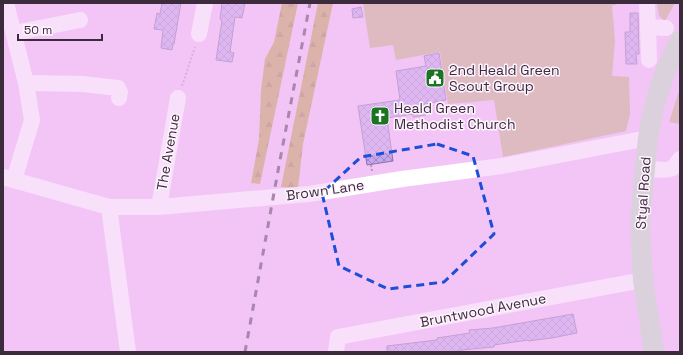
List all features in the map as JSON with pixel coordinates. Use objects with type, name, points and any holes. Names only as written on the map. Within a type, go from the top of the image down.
[{"type":"main road","name":"Styal Road","points":[[654,352],[643,280],[640,221],[650,125],[657,97],[670,58],[673,34]]},
{"type":"street","points":[[6,3],[26,83],[32,120],[7,182]]},
{"type":"street","points":[[199,34],[205,3]]},
{"type":"street","points":[[647,3],[649,60]]},
{"type":"street","points":[[14,33],[80,20]]},
{"type":"street","points":[[648,27],[673,34]]},
{"type":"street","points":[[26,83],[83,84],[118,88],[120,92],[119,98]]},
{"type":"street","name":"The Avenue","points":[[159,207],[178,98]]},
{"type":"street","name":"Brown Lane","points":[[7,182],[109,207],[159,207],[308,194],[402,179],[502,166],[648,138]]},
{"type":"street","points":[[645,168],[669,170],[674,167],[680,159]]},
{"type":"street","points":[[109,207],[128,352]]},
{"type":"street","name":"Bruntwood Avenue","points":[[336,352],[338,337],[643,280]]},
{"type":"path","points":[[178,98],[199,34]]},
{"type":"path","points":[[371,165],[372,172]]},
{"type":"highlighted area","points":[[437,144],[473,156],[494,234],[444,282],[388,289],[339,266],[322,193],[361,157]]},
{"type":"shaded area","points":[[363,3],[620,3],[612,6],[615,41],[612,76],[629,77],[630,114],[626,131],[503,157],[494,100],[448,104],[440,52],[396,60],[393,45],[370,48]]},
{"type":"shaded area","points":[[657,3],[675,3],[665,21],[659,16]]},
{"type":"shaded area","points":[[680,88],[680,124],[669,122]]},
{"type":"green space","points":[[282,3],[298,3],[260,184],[251,183],[259,139],[261,90],[265,59],[274,42]]},
{"type":"green space","points":[[318,3],[333,3],[303,144],[298,188],[281,187]]},
{"type":"building","points":[[162,3],[181,3],[172,50],[161,48],[163,30],[154,29],[157,13],[160,14]]},
{"type":"building","points":[[222,3],[245,3],[242,18],[235,17],[230,52],[234,53],[232,62],[216,60],[222,20],[220,19]]},
{"type":"building","points":[[361,7],[363,17],[353,18],[352,9]]},
{"type":"building","points":[[630,13],[638,13],[639,54],[636,54],[637,64],[626,64],[625,32],[630,32]]},
{"type":"building","name":"Heald Green Methodist Church","points":[[439,53],[446,100],[424,104],[426,115],[413,117],[413,114],[387,118],[393,161],[367,165],[358,106],[400,100],[396,71],[426,66],[424,56]]},
{"type":"building","points":[[573,314],[577,333],[552,338],[494,345],[494,347],[451,352],[387,352],[387,346],[437,340],[437,338],[470,333],[469,330],[493,328]]},
{"type":"railway","points":[[245,352],[310,3]]},
{"type":"place","name":"2nd Heald Green Scout Group","points":[[435,78]]},
{"type":"place","name":"Heald Green Methodist Church","points":[[380,116]]}]
